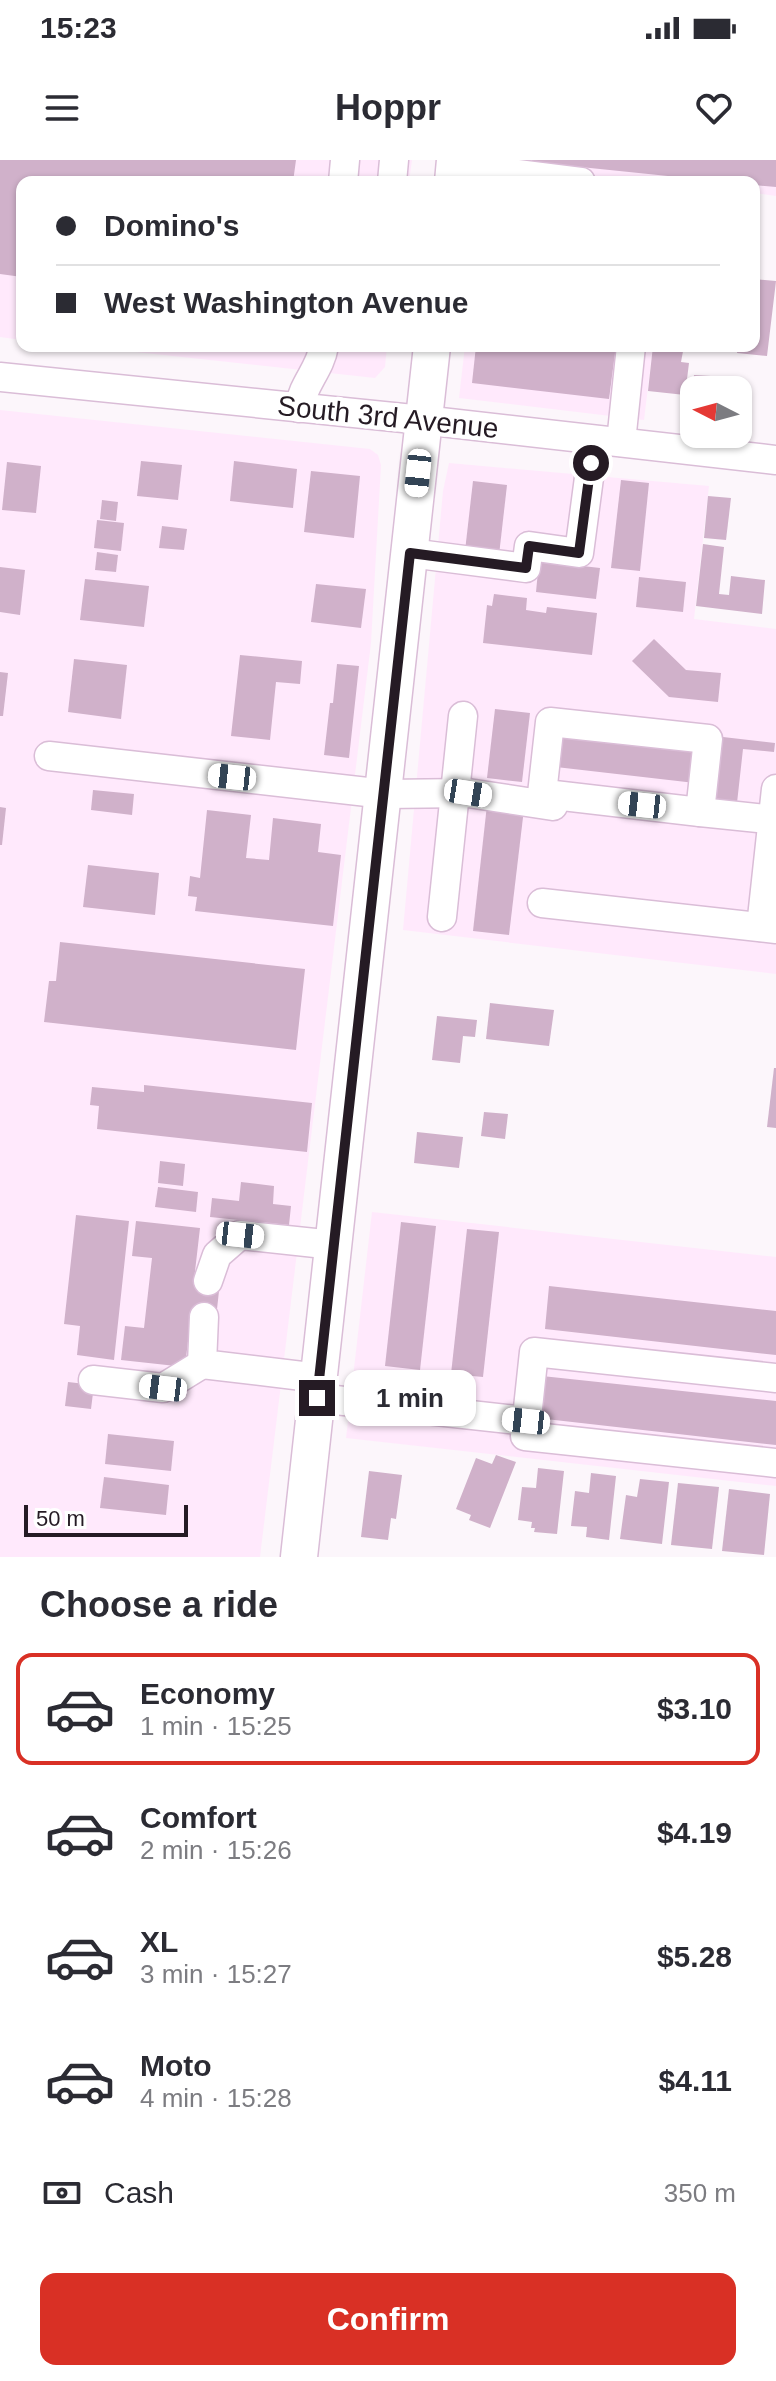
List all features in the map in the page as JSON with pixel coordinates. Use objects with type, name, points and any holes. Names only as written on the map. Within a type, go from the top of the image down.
[{"type":"main road","points":[[299,1557],[431,352]]},
{"type":"street","points":[[454,169],[492,176]]},
{"type":"street","points":[[299,408],[302,390],[322,359],[323,352]]},
{"type":"street","points":[[410,553],[526,568],[529,546],[579,553],[629,352]]},
{"type":"street","name":"South 3rd Avenue","points":[[0,377],[776,460]]},
{"type":"street","points":[[442,917],[463,716]]},
{"type":"street","points":[[700,812],[708,739],[550,722],[542,794],[554,795],[700,812],[774,820]]},
{"type":"street","points":[[49,756],[385,794],[468,793],[553,806],[554,795]]},
{"type":"street","points":[[542,903],[768,928],[776,789]]},
{"type":"street","points":[[208,1281],[217,1255],[240,1235],[334,1245]]},
{"type":"street","points":[[202,1364],[204,1317]]},
{"type":"street","points":[[776,1378],[534,1352],[525,1436],[776,1463]]},
{"type":"street","points":[[93,1380],[163,1388],[202,1364],[318,1388],[526,1421]]},
{"type":"shaded area","points":[[0,160],[412,160],[410,176],[16,176],[16,339],[0,337]]},
{"type":"shaded area","points":[[488,160],[776,160],[776,196],[760,194],[760,176],[486,176]]},
{"type":"shaded area","points":[[135,352],[386,352],[385,367],[375,378]]},
{"type":"shaded area","points":[[464,352],[652,352],[644,420],[459,398]]},
{"type":"shaded area","points":[[0,410],[370,449],[378,455],[381,465],[371,643],[260,1557],[0,1557]]},
{"type":"shaded area","points":[[449,463],[709,486],[694,619],[776,629],[776,974],[403,930],[443,491]]},
{"type":"shaded area","points":[[372,1212],[776,1257],[776,1486],[346,1438]]},
{"type":"building","points":[[0,160],[296,160],[294,176],[16,176],[16,276],[0,274]]},
{"type":"building","points":[[776,160],[776,187],[760,186],[760,176],[668,176],[532,162]]},
{"type":"building","points":[[760,280],[776,281],[767,356],[737,353],[760,352]]},
{"type":"building","points":[[475,352],[615,352],[609,399],[472,383]]},
{"type":"building","points":[[652,352],[683,352],[681,362],[689,363],[687,376],[680,376],[680,394],[648,391]]},
{"type":"building","points":[[141,461],[182,465],[178,500],[137,496]]},
{"type":"building","points":[[234,461],[297,469],[293,508],[230,501]]},
{"type":"building","points":[[7,462],[41,466],[36,513],[2,510]]},
{"type":"building","points":[[311,471],[360,476],[354,538],[304,532]]},
{"type":"building","points":[[621,480],[649,483],[640,571],[611,568]]},
{"type":"building","points":[[473,481],[507,485],[499,555],[465,551]]},
{"type":"building","points":[[708,496],[731,498],[726,540],[704,538]]},
{"type":"building","points":[[102,500],[118,502],[116,521],[100,519]]},
{"type":"building","points":[[97,520],[124,523],[121,551],[94,548]]},
{"type":"building","points":[[162,526],[187,529],[184,550],[159,548]]},
{"type":"building","points":[[703,544],[724,547],[719,594],[729,595],[731,576],[765,580],[762,614],[696,606]]},
{"type":"building","points":[[97,552],[118,555],[116,572],[95,570]]},
{"type":"building","points":[[539,561],[600,568],[596,599],[536,592]]},
{"type":"building","points":[[0,567],[25,570],[20,615],[0,612]]},
{"type":"building","points":[[639,577],[686,582],[683,612],[636,607]]},
{"type":"building","points":[[85,579],[149,586],[144,627],[80,620]]},
{"type":"building","points":[[316,584],[366,589],[361,628],[311,622]]},
{"type":"building","points":[[494,594],[527,598],[526,610],[546,613],[547,607],[597,613],[592,655],[483,643],[487,605],[492,606]]},
{"type":"building","points":[[654,639],[686,670],[721,673],[718,702],[669,697],[632,661]]},
{"type":"building","points":[[240,655],[302,661],[300,684],[276,682],[270,740],[231,736]]},
{"type":"building","points":[[74,659],[127,665],[121,719],[68,712]]},
{"type":"building","points":[[337,664],[359,666],[349,758],[324,755]]},
{"type":"building","points":[[0,672],[8,673],[3,716],[0,716]]},
{"type":"building","points":[[495,709],[530,713],[522,782],[487,778]]},
{"type":"building","points":[[559,735],[699,751],[695,783],[556,767]]},
{"type":"building","points":[[723,737],[775,743],[774,752],[743,749],[737,803],[716,801]]},
{"type":"building","points":[[93,790],[134,794],[132,815],[91,810]]},
{"type":"building","points":[[487,805],[524,809],[509,935],[473,931]]},
{"type":"building","points":[[0,807],[6,808],[2,845],[0,845]]},
{"type":"building","points":[[207,810],[251,815],[246,858],[269,860],[273,818],[321,824],[318,852],[341,855],[333,926],[195,911],[197,897],[188,896],[190,876],[200,878]]},
{"type":"building","points":[[88,865],[159,873],[155,915],[83,907]]},
{"type":"building","points":[[60,942],[305,969],[296,1050],[44,1022],[49,981],[56,981]]},
{"type":"building","points":[[490,1003],[554,1010],[549,1046],[486,1039]]},
{"type":"building","points":[[437,1016],[477,1020],[475,1037],[463,1036],[460,1063],[432,1060]]},
{"type":"building","points":[[776,1068],[776,1128],[767,1127]]},
{"type":"building","points":[[144,1085],[312,1103],[307,1152],[97,1129],[99,1106],[90,1105],[92,1087],[144,1092]]},
{"type":"building","points":[[484,1112],[508,1114],[505,1139],[481,1136]]},
{"type":"building","points":[[417,1132],[463,1137],[459,1168],[414,1163]]},
{"type":"building","points":[[160,1161],[185,1164],[183,1186],[158,1183]]},
{"type":"building","points":[[241,1182],[274,1186],[273,1204],[291,1206],[289,1225],[210,1217],[212,1198],[239,1201]]},
{"type":"building","points":[[158,1187],[198,1192],[196,1212],[155,1207]]},
{"type":"building","points":[[76,1215],[129,1221],[114,1360],[77,1355],[80,1326],[64,1324]]},
{"type":"building","points":[[136,1221],[200,1228],[194,1280],[220,1282],[216,1318],[191,1315],[185,1367],[121,1360],[125,1326],[144,1328],[152,1258],[132,1256]]},
{"type":"building","points":[[401,1222],[436,1226],[420,1370],[385,1366]]},
{"type":"building","points":[[467,1229],[499,1232],[483,1377],[451,1374]]},
{"type":"building","points":[[549,1286],[776,1311],[776,1355],[545,1329]]},
{"type":"building","points":[[542,1376],[776,1401],[776,1445],[537,1418]]},
{"type":"building","points":[[68,1382],[94,1385],[91,1409],[65,1406]]},
{"type":"building","points":[[108,1434],[174,1441],[171,1471],[105,1464]]},
{"type":"building","points":[[496,1455],[516,1462],[490,1528],[469,1520],[471,1515],[456,1509],[476,1458],[492,1464]]},
{"type":"building","points":[[538,1468],[564,1471],[557,1534],[534,1532],[532,1522],[518,1520],[522,1487],[536,1488]]},
{"type":"building","points":[[369,1471],[402,1475],[396,1519],[391,1518],[388,1540],[361,1537]]},
{"type":"building","points":[[591,1473],[616,1476],[609,1540],[586,1537],[587,1527],[571,1526],[575,1491],[589,1493]]},
{"type":"building","points":[[104,1477],[169,1485],[166,1515],[100,1508]]},
{"type":"building","points":[[640,1479],[669,1482],[662,1544],[620,1539],[626,1495],[637,1497]]},
{"type":"building","points":[[678,1483],[719,1487],[712,1549],[671,1545]]},
{"type":"building","points":[[729,1489],[770,1494],[764,1555],[722,1551]]},
{"type":"route","points":[[317,1398],[410,553],[526,568],[529,546],[579,553],[591,463]]}]
